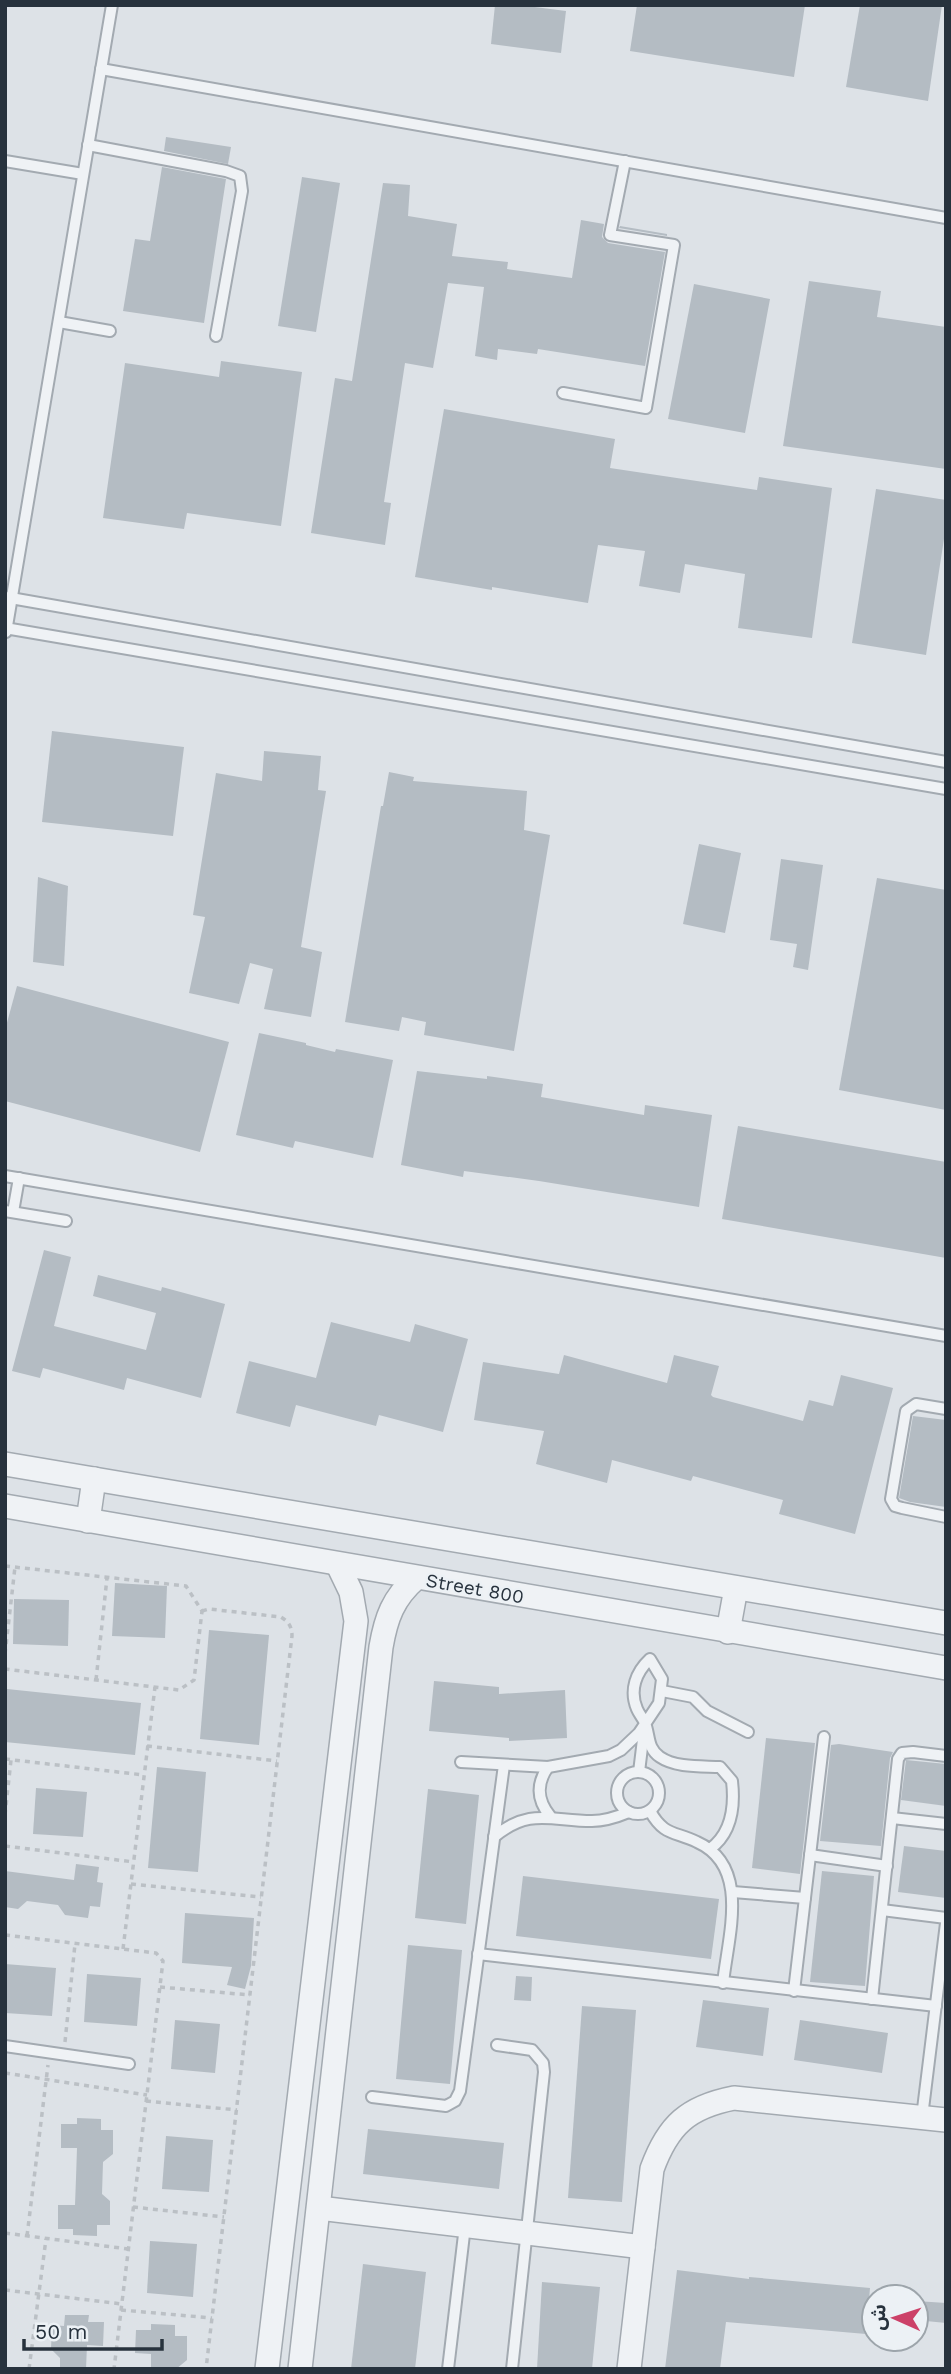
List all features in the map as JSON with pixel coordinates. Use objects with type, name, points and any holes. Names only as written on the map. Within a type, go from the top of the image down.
[{"type":"street","points":[[5,1464],[946,1623]]},
{"type":"street","points":[[88,1521],[94,1479]]},
{"type":"street","name":"Street 800","points":[[5,1506],[946,1668]]},
{"type":"street","points":[[267,2369],[356,1620],[351,1592],[338,1565]]},
{"type":"street","points":[[300,2369],[384,1625],[396,1599],[416,1578]]},
{"type":"street","points":[[728,1632],[736,1588]]},
{"type":"street","points":[[310,2008],[341,2012]]},
{"type":"street","points":[[629,2369],[652,2169],[660,2147],[673,2128],[690,2112],[711,2102],[734,2098],[946,2120]]},
{"type":"street","points":[[319,2208],[643,2247]]},
{"type":"lane","points":[[112,5],[59,322],[8,597],[6,630],[946,789]]},
{"type":"lane","points":[[101,69],[946,218]]},
{"type":"lane","points":[[88,145],[226,170],[240,176],[242,191],[216,336]]},
{"type":"lane","points":[[5,161],[83,174]]},
{"type":"lane","points":[[563,393],[646,408],[674,245],[610,235],[625,161]]},
{"type":"lane","points":[[59,322],[110,331]]},
{"type":"lane","points":[[8,597],[946,762]]},
{"type":"lane","points":[[5,1176],[946,1336]]},
{"type":"lane","points":[[19,1178],[9,1212],[66,1220]]},
{"type":"lane","points":[[946,1409],[916,1404],[906,1411],[891,1499],[895,1506],[946,1517]]},
{"type":"lane","points":[[461,1762],[548,1767],[609,1756],[631,1742],[645,1721],[654,1713],[662,1691],[662,1679],[650,1659],[636,1677],[633,1689],[634,1701],[645,1721],[650,1745],[657,1755],[668,1762],[720,1768],[732,1781],[730,1825],[718,1843],[710,1849]]},
{"type":"lane","points":[[662,1691],[693,1697],[707,1711],[748,1732]]},
{"type":"lane","points":[[639,1772],[645,1721]]},
{"type":"lane","points":[[794,1991],[824,1737]]},
{"type":"lane","points":[[872,1999],[898,1759],[902,1753],[913,1752],[946,1756]]},
{"type":"lane","points":[[372,2097],[446,2106],[455,2101],[460,2091],[504,1765]]},
{"type":"lane","points":[[548,1767],[542,1775],[539,1793],[550,1816]]},
{"type":"lane","points":[[639,1772],[657,1784],[658,1799],[650,1811],[636,1815],[619,1802],[618,1788],[625,1776],[639,1772]]},
{"type":"lane","points":[[650,1811],[666,1832],[695,1840],[710,1849],[722,1861],[730,1876],[733,1892],[723,1983]]},
{"type":"lane","points":[[494,1837],[519,1820],[550,1816],[592,1821],[629,1812]]},
{"type":"lane","points":[[892,1818],[946,1824]]},
{"type":"lane","points":[[810,1854],[887,1866]]},
{"type":"lane","points":[[733,1892],[805,1898]]},
{"type":"lane","points":[[882,1910],[946,1918]]},
{"type":"lane","points":[[922,2117],[946,1923]]},
{"type":"lane","points":[[478,1954],[936,2006]]},
{"type":"lane","points":[[933,2030],[946,2032]]},
{"type":"lane","points":[[497,2045],[532,2050],[543,2063],[544,2072],[512,2369]]},
{"type":"lane","points":[[5,2046],[129,2064]]},
{"type":"lane","points":[[448,2369],[465,2226]]},
{"type":"path","points":[[5,1566],[186,1586],[202,1611],[194,1679],[179,1690],[5,1669]]},
{"type":"path","points":[[5,1654],[15,1567]]},
{"type":"path","points":[[96,1680],[107,1578]]},
{"type":"path","points":[[202,1611],[209,1609],[281,1617],[288,1621],[292,1628],[206,2369]]},
{"type":"path","points":[[123,1949],[155,1687]]},
{"type":"path","points":[[148,1746],[277,1762]]},
{"type":"path","points":[[5,1815],[8,1760],[144,1775]]},
{"type":"path","points":[[5,1846],[134,1862]]},
{"type":"path","points":[[131,1884],[261,1897]]},
{"type":"path","points":[[5,1936],[156,1953],[163,1966],[114,2369]]},
{"type":"path","points":[[63,2054],[75,1944]]},
{"type":"path","points":[[160,1987],[250,1995]]},
{"type":"path","points":[[27,2236],[50,2053]]},
{"type":"path","points":[[5,2073],[147,2098],[237,2110]]},
{"type":"path","points":[[133,2207],[224,2217]]},
{"type":"path","points":[[5,2234],[128,2249]]},
{"type":"path","points":[[29,2369],[46,2239]]},
{"type":"path","points":[[5,2290],[212,2318]]},
{"type":"building","points":[[495,5],[566,11],[561,53],[491,44]]},
{"type":"building","points":[[637,5],[805,5],[794,77],[630,51]]},
{"type":"building","points":[[860,5],[942,5],[928,101],[846,87]]},
{"type":"building","points":[[166,137],[231,147],[228,164],[164,151]]},
{"type":"building","points":[[162,167],[226,179],[204,323],[123,311],[135,239],[150,241]]},
{"type":"building","points":[[302,177],[340,183],[316,332],[278,326]]},
{"type":"building","points":[[383,183],[410,185],[408,216],[457,224],[452,256],[508,262],[507,269],[572,278],[581,220],[604,224],[602,237],[608,243],[665,252],[645,366],[538,349],[537,354],[498,349],[497,360],[475,356],[484,287],[448,283],[433,368],[405,363],[384,502],[391,503],[385,545],[311,533],[335,378],[352,381]]},
{"type":"building","points":[[620,226],[667,234],[667,236],[619,228]]},
{"type":"building","points":[[809,281],[881,291],[877,317],[946,327],[946,469],[783,446]]},
{"type":"building","points":[[694,284],[770,299],[745,433],[668,419]]},
{"type":"building","points":[[221,361],[302,372],[281,526],[187,513],[184,529],[103,518],[125,363],[219,377]]},
{"type":"building","points":[[444,409],[615,439],[610,468],[757,490],[759,477],[832,488],[812,638],[738,628],[745,574],[685,564],[680,593],[639,586],[645,551],[598,545],[588,603],[415,577]]},
{"type":"building","points":[[876,489],[946,500],[946,526],[926,655],[852,643]]},
{"type":"building","points":[[52,731],[184,747],[173,836],[42,822]]},
{"type":"building","points":[[264,751],[321,756],[318,790],[326,791],[301,947],[322,952],[311,1017],[264,1009],[273,969],[250,963],[239,1004],[189,993],[205,917],[193,915],[216,773],[262,781]]},
{"type":"building","points":[[389,772],[414,777],[413,781],[527,791],[524,830],[550,835],[514,1051],[424,1035],[426,1022],[402,1017],[399,1031],[345,1022]]},
{"type":"building","points":[[699,844],[741,853],[725,933],[683,924]]},
{"type":"building","points":[[781,859],[823,865],[808,970],[793,967],[797,944],[770,940]]},
{"type":"building","points":[[38,877],[68,886],[64,966],[33,962]]},
{"type":"building","points":[[877,878],[946,890],[946,1110],[839,1090]]},
{"type":"building","points":[[17,986],[229,1042],[200,1152],[5,1101],[5,1030]]},
{"type":"building","points":[[259,1033],[335,1052],[336,1049],[393,1060],[373,1158],[295,1141],[293,1148],[236,1135]]},
{"type":"building","points":[[417,1071],[487,1079],[487,1076],[543,1084],[541,1097],[644,1115],[645,1105],[712,1115],[699,1207],[539,1181],[464,1171],[463,1177],[401,1165]]},
{"type":"building","points":[[738,1126],[946,1162],[946,1258],[722,1219]]},
{"type":"building","points":[[44,1250],[71,1257],[54,1326],[146,1350],[156,1313],[93,1296],[98,1275],[161,1291],[162,1287],[225,1304],[201,1398],[127,1378],[124,1390],[43,1368],[40,1378],[12,1371]]},
{"type":"building","points":[[331,1322],[410,1342],[415,1324],[468,1339],[443,1432],[379,1415],[376,1426],[296,1405],[290,1427],[236,1413],[249,1361],[316,1378]]},
{"type":"building","points":[[564,1355],[667,1383],[674,1355],[719,1366],[711,1395],[713,1397],[803,1421],[809,1400],[833,1406],[841,1375],[893,1388],[855,1534],[779,1514],[783,1500],[693,1476],[691,1481],[612,1460],[607,1483],[536,1464],[544,1431],[474,1420],[483,1362],[559,1374]]},
{"type":"building","points":[[913,1416],[946,1420],[946,1507],[899,1498]]},
{"type":"building","points":[[115,1583],[167,1586],[165,1638],[112,1636]]},
{"type":"building","points":[[14,1599],[69,1600],[68,1646],[13,1644]]},
{"type":"building","points":[[209,1630],[269,1635],[259,1745],[200,1739]]},
{"type":"building","points":[[434,1681],[499,1687],[499,1694],[565,1690],[567,1738],[509,1741],[509,1738],[429,1731]]},
{"type":"building","points":[[7,1689],[141,1703],[135,1755],[5,1742]]},
{"type":"building","points":[[766,1738],[815,1743],[800,1874],[752,1868]]},
{"type":"building","points":[[831,1745],[893,1752],[890,1758],[881,1846],[820,1841]]},
{"type":"building","points":[[906,1760],[946,1764],[946,1806],[901,1800]]},
{"type":"building","points":[[157,1767],[206,1772],[198,1872],[148,1868]]},
{"type":"building","points":[[36,1788],[87,1792],[83,1837],[33,1834]]},
{"type":"building","points":[[428,1789],[479,1795],[466,1924],[415,1918]]},
{"type":"building","points":[[904,1846],[946,1851],[946,1898],[898,1892]]},
{"type":"building","points":[[76,1864],[99,1867],[97,1882],[103,1883],[100,1907],[90,1906],[88,1918],[65,1915],[58,1905],[27,1901],[18,1909],[5,1907],[5,1871],[74,1880]]},
{"type":"building","points":[[822,1871],[874,1876],[865,1986],[810,1982]]},
{"type":"building","points":[[523,1876],[719,1899],[711,1959],[516,1936]]},
{"type":"building","points":[[185,1913],[254,1918],[251,1966],[245,1989],[227,1985],[232,1967],[182,1963]]},
{"type":"building","points":[[408,1945],[462,1950],[450,2084],[396,2079]]},
{"type":"building","points":[[5,1964],[56,1968],[52,2016],[5,2013]]},
{"type":"building","points":[[87,1974],[141,1978],[137,2026],[84,2022]]},
{"type":"building","points":[[516,1976],[532,1977],[531,2001],[514,2000]]},
{"type":"building","points":[[703,2000],[769,2008],[763,2056],[696,2047]]},
{"type":"building","points":[[582,2006],[636,2010],[622,2202],[568,2198]]},
{"type":"building","points":[[175,2020],[220,2024],[215,2073],[171,2069]]},
{"type":"building","points":[[800,2020],[888,2033],[882,2073],[794,2060]]},
{"type":"building","points":[[77,2118],[101,2119],[101,2130],[113,2130],[113,2154],[103,2162],[102,2194],[110,2201],[110,2225],[97,2225],[97,2236],[73,2235],[73,2229],[58,2229],[58,2205],[75,2205],[77,2148],[61,2148],[61,2124],[77,2124]]},
{"type":"building","points":[[368,2129],[504,2143],[499,2189],[363,2174]]},
{"type":"building","points":[[166,2136],[213,2140],[209,2192],[162,2189]]},
{"type":"building","points":[[150,2241],[197,2244],[193,2297],[147,2293]]},
{"type":"building","points":[[363,2264],[426,2272],[415,2369],[351,2369]]},
{"type":"building","points":[[677,2270],[749,2279],[860,2287],[860,2333],[726,2322],[720,2369],[665,2369]]},
{"type":"building","points":[[542,2282],[600,2287],[592,2369],[537,2369]]},
{"type":"building","points":[[930,2302],[946,2303],[946,2323],[930,2321]]},
{"type":"building","points":[[65,2315],[89,2315],[88,2322],[104,2322],[103,2346],[87,2345],[86,2369],[60,2369],[60,2358],[51,2349],[52,2325],[64,2326]]},
{"type":"building","points":[[151,2324],[175,2325],[175,2336],[187,2336],[187,2360],[176,2369],[151,2369],[151,2354],[135,2353],[136,2330],[151,2330]]}]
